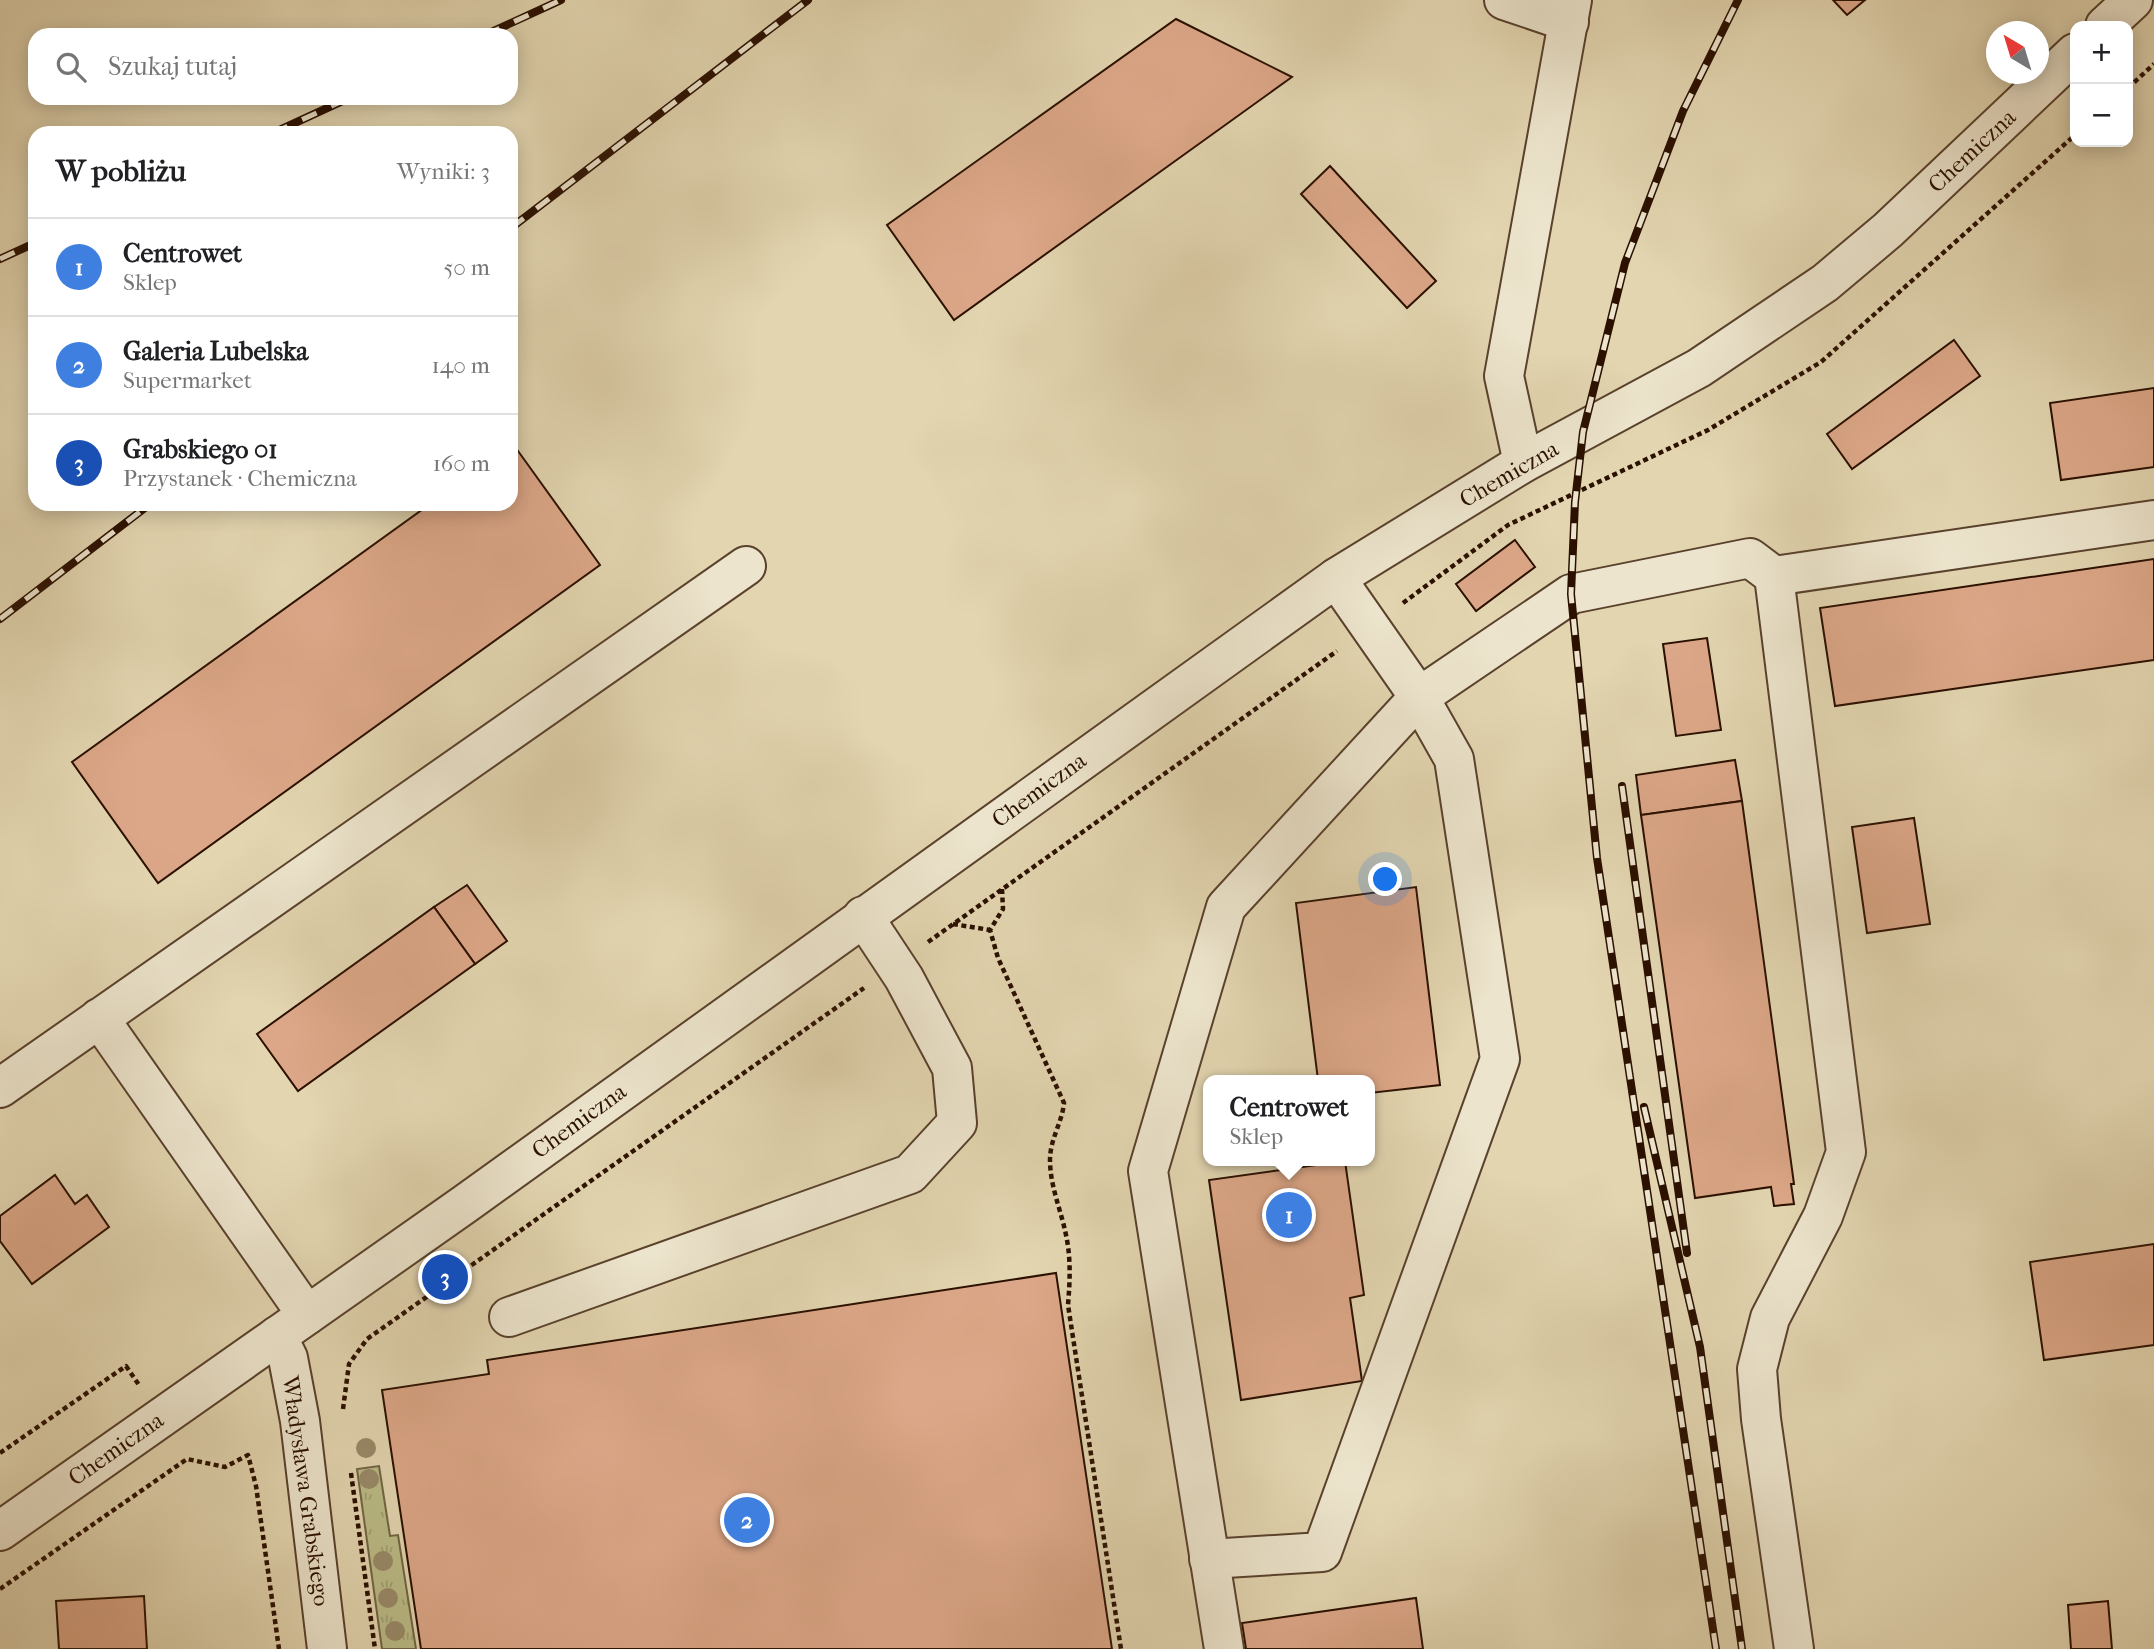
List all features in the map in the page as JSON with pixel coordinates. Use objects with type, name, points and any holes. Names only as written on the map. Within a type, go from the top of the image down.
[{"type":"street","points":[[1504,0],[1570,11],[1504,376],[1523,463]]},
{"type":"street","points":[[2110,21],[2133,0]]},
{"type":"street","name":"Chemiczna","points":[[0,1531],[292,1326],[1336,578],[1523,463],[1699,368],[1825,283],[1888,230],[2070,58]]},
{"type":"street","points":[[1224,1649],[1148,1171],[1226,907],[1419,697],[1572,594],[1750,558],[1774,576],[2154,520]]},
{"type":"street","points":[[0,1088],[746,566]]},
{"type":"street","points":[[1774,576],[1846,1152],[1823,1216],[1770,1318],[1757,1368],[1794,1649]]},
{"type":"street","points":[[1209,1559],[1322,1552],[1500,1059],[1454,759],[1419,697],[1336,578]]},
{"type":"street","points":[[509,1317],[910,1174],[957,1123],[952,1068],[896,965],[863,916]]},
{"type":"street","name":"Władysława Grabskiego","points":[[99,1018],[292,1326],[288,1357],[300,1421],[327,1649]]},
{"type":"path","points":[[2132,84],[2154,64]]},
{"type":"path","points":[[344,1421],[343,1407],[349,1364],[367,1339],[1370,627]]},
{"type":"path","points":[[1002,888],[1003,909],[990,930],[998,958],[1064,1103],[1063,1115],[1053,1136],[1050,1160],[1053,1187],[1071,1262],[1068,1305],[1121,1649]]},
{"type":"path","points":[[953,924],[990,930]]},
{"type":"path","points":[[0,1589],[187,1460],[225,1467],[248,1455],[256,1486],[279,1649]]},
{"type":"path","points":[[350,1461],[375,1649]]},
{"type":"green space","points":[[379,1466],[390,1536],[398,1535],[416,1649],[382,1649],[357,1469]]},
{"type":"building","points":[[1833,0],[1865,0],[1847,15]]},
{"type":"building","points":[[1176,19],[1292,77],[954,320],[887,225]]},
{"type":"building","points":[[1330,166],[1436,281],[1407,308],[1301,194]]},
{"type":"building","points":[[1954,340],[1980,376],[1852,469],[1827,434]]},
{"type":"building","points":[[2154,388],[2154,467],[2061,480],[2050,403]]},
{"type":"building","points":[[518,451],[600,565],[158,883],[72,762],[420,511],[518,511]]},
{"type":"building","points":[[1515,540],[1535,567],[1476,611],[1456,584]]},
{"type":"building","points":[[2154,559],[2154,660],[1835,706],[1820,608]]},
{"type":"building","points":[[1707,638],[1721,730],[1676,736],[1663,644]]},
{"type":"building","points":[[1735,760],[1742,801],[1641,815],[1636,775]]},
{"type":"building","points":[[1742,801],[1794,1184],[1791,1184],[1794,1204],[1774,1206],[1771,1187],[1695,1198],[1641,815]]},
{"type":"building","points":[[1914,818],[1930,924],[1867,933],[1852,827]]},
{"type":"building","points":[[467,885],[507,941],[475,964],[434,907]]},
{"type":"building","points":[[1416,887],[1440,1085],[1375,1092],[1375,1075],[1317,1075],[1296,903]]},
{"type":"building","points":[[434,907],[475,964],[298,1091],[257,1034]]},
{"type":"building","points":[[1309,1166],[1346,1166],[1364,1295],[1350,1298],[1362,1381],[1241,1400],[1209,1180]]},
{"type":"building","points":[[55,1175],[75,1204],[87,1195],[109,1227],[32,1284],[0,1241],[0,1216]]},
{"type":"building","points":[[2154,1244],[2154,1345],[2044,1360],[2030,1262]]},
{"type":"building","points":[[1056,1273],[1112,1649],[421,1649],[382,1390],[489,1374],[487,1360]]},
{"type":"building","points":[[144,1596],[147,1649],[59,1649],[56,1601]]},
{"type":"building","points":[[1416,1598],[1423,1649],[1246,1649],[1242,1623]]},
{"type":"building","points":[[2108,1601],[2112,1649],[2071,1649],[2068,1605]]},
{"type":"railway","points":[[500,28],[561,0]]},
{"type":"railway","points":[[518,223],[808,0]]},
{"type":"railway","points":[[1716,1649],[1597,858],[1571,594],[1575,502],[1583,432],[1625,263],[1683,111],[1738,0]]},
{"type":"railway","points":[[288,126],[334,105]]},
{"type":"railway","points":[[0,259],[28,246]]},
{"type":"railway","points":[[0,619],[141,511]]},
{"type":"railway","points":[[1622,786],[1687,1253]]},
{"type":"railway","points":[[1644,1107],[1700,1347],[1742,1649]]},
{"type":"place","name":"Centrowet","points":[[1289,1215]]},
{"type":"place","name":"Grabskiego 01","points":[[445,1277]]},
{"type":"place","name":"Galeria Lubelska","points":[[747,1520]]}]
